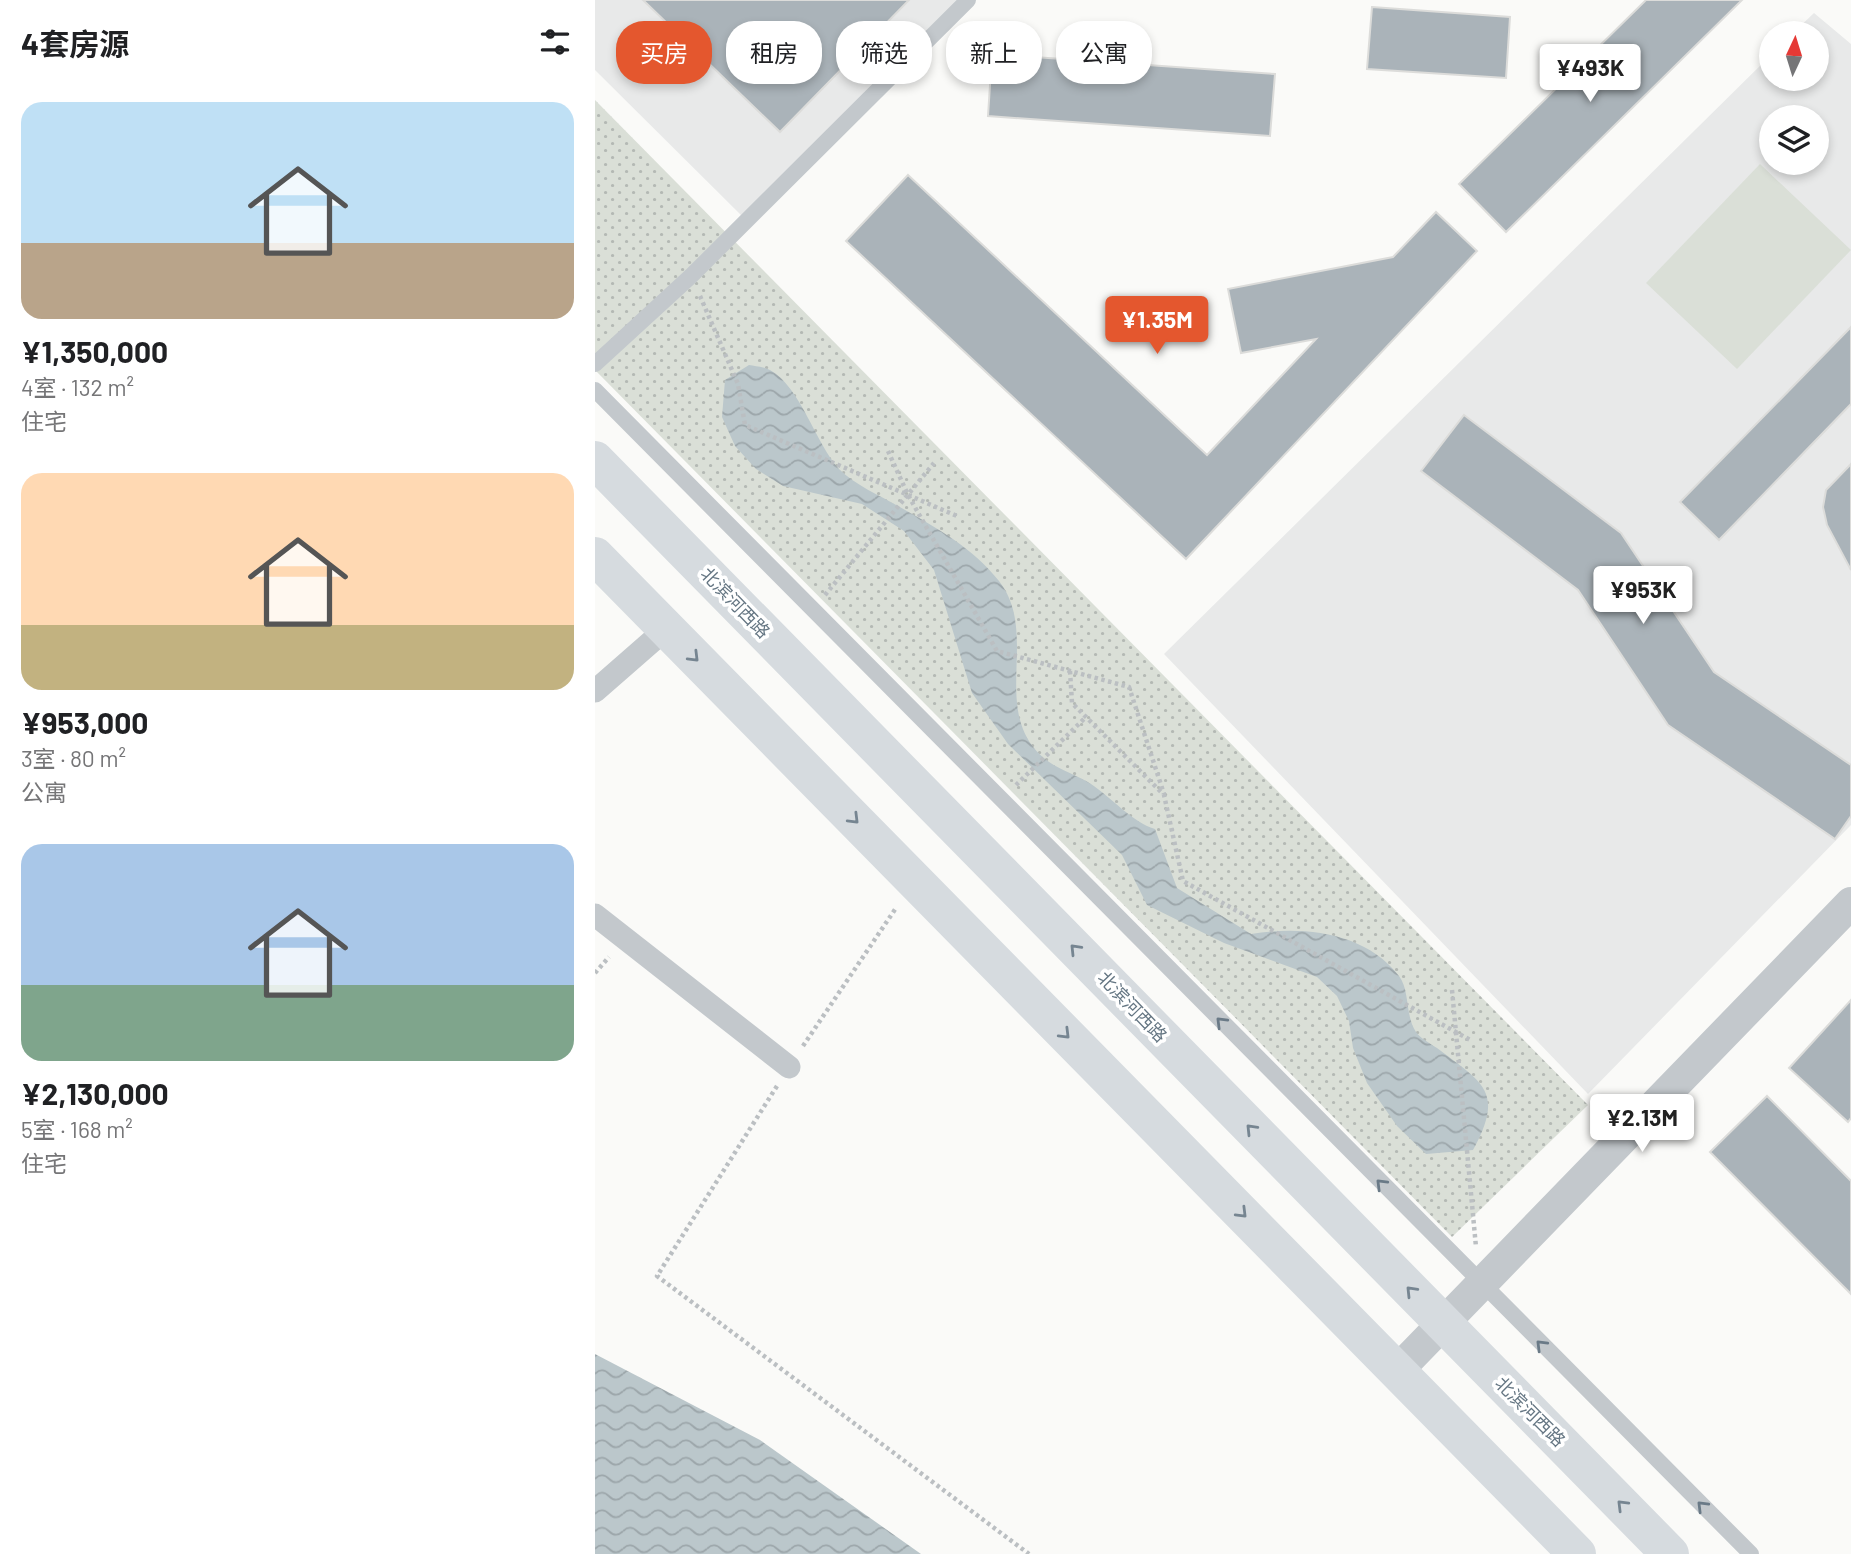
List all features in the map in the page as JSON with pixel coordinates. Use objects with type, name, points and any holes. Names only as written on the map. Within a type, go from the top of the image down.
[{"type":"main road","name":"北滨河西路","points":[[595,460],[1670,1554]]},
{"type":"main road","points":[[595,556],[1577,1554]]},
{"type":"street","points":[[595,691],[666,629]]},
{"type":"street","points":[[1397,1371],[1441,1322],[1851,903]]},
{"type":"street","points":[[595,915],[789,1067]]},
{"type":"lane","points":[[595,365],[691,276],[968,0]]},
{"type":"lane","points":[[595,390],[1479,1284],[1751,1554]]},
{"type":"path","points":[[691,276],[738,384],[745,425],[957,516]]},
{"type":"path","points":[[888,452],[908,495],[997,651],[1129,687],[1164,795],[1183,881],[1472,1041]]},
{"type":"path","points":[[813,610],[934,463]]},
{"type":"path","points":[[1070,671],[1072,703],[1164,795]]},
{"type":"path","points":[[1001,800],[1086,717]]},
{"type":"path","points":[[914,881],[789,1067],[657,1276],[1029,1554]]},
{"type":"path","points":[[1452,990],[1479,1284]]},
{"type":"shaded area","points":[[595,0],[973,0],[952,21],[946,21],[946,27],[932,41],[932,21],[836,21],[836,84],[889,84],[749,223],[595,70]]},
{"type":"shaded area","points":[[1814,13],[1824,21],[1806,21]]},
{"type":"shaded area","points":[[1829,26],[1851,44],[1851,825],[1588,1094],[1164,654],[1759,67],[1759,91],[1829,91]]},
{"type":"shaded area","points":[[595,100],[1588,1105],[1452,1237],[595,370]]},
{"type":"shaded area","points":[[1759,165],[1759,175],[1772,175],[1851,250],[1737,369],[1646,283]]},
{"type":"water","points":[[749,365],[770,370],[781,378],[799,402],[831,458],[845,475],[952,539],[977,558],[999,581],[1011,602],[1016,625],[1016,696],[1020,719],[1028,740],[1050,763],[1091,784],[1130,815],[1155,829],[1177,888],[1251,934],[1291,931],[1331,935],[1368,949],[1385,961],[1399,976],[1405,988],[1410,1018],[1416,1032],[1467,1070],[1484,1090],[1488,1101],[1487,1114],[1473,1150],[1426,1154],[1397,1126],[1367,1083],[1353,1048],[1349,1021],[1337,996],[1317,977],[1224,943],[1147,905],[1122,855],[1008,744],[972,693],[934,570],[904,531],[862,504],[783,486],[756,469],[735,446],[722,417],[725,380]]},
{"type":"water","points":[[595,1354],[760,1440],[921,1554],[595,1554]]},
{"type":"building","points":[[643,0],[909,0],[888,21],[836,21],[836,75],[780,132],[730,84],[822,84],[822,21],[726,21],[726,80],[712,66],[712,21],[665,21]]},
{"type":"building","points":[[1646,0],[1742,0],[1506,232],[1459,184]]},
{"type":"building","points":[[1372,7],[1510,17],[1506,78],[1367,69]]},
{"type":"building","points":[[1042,58],[1056,59],[1056,84],[1152,84],[1152,65],[1275,74],[1270,136],[988,116],[990,84],[1042,84]]},
{"type":"building","points":[[908,175],[1207,455],[1316,339],[1241,353],[1228,289],[1393,257],[1436,212],[1477,251],[1186,559],[846,241]]},
{"type":"building","points":[[1851,327],[1851,404],[1719,540],[1680,502]]},
{"type":"building","points":[[1464,415],[1621,533],[1714,672],[1851,765],[1851,816],[1835,839],[1668,725],[1578,590],[1421,471]]},
{"type":"building","points":[[1851,464],[1851,570],[1827,525],[1823,507],[1826,490]]},
{"type":"building","points":[[1851,1000],[1851,1118],[1848,1122],[1789,1068]]},
{"type":"building","points":[[1767,1096],[1851,1181],[1851,1294],[1710,1152]]}]
